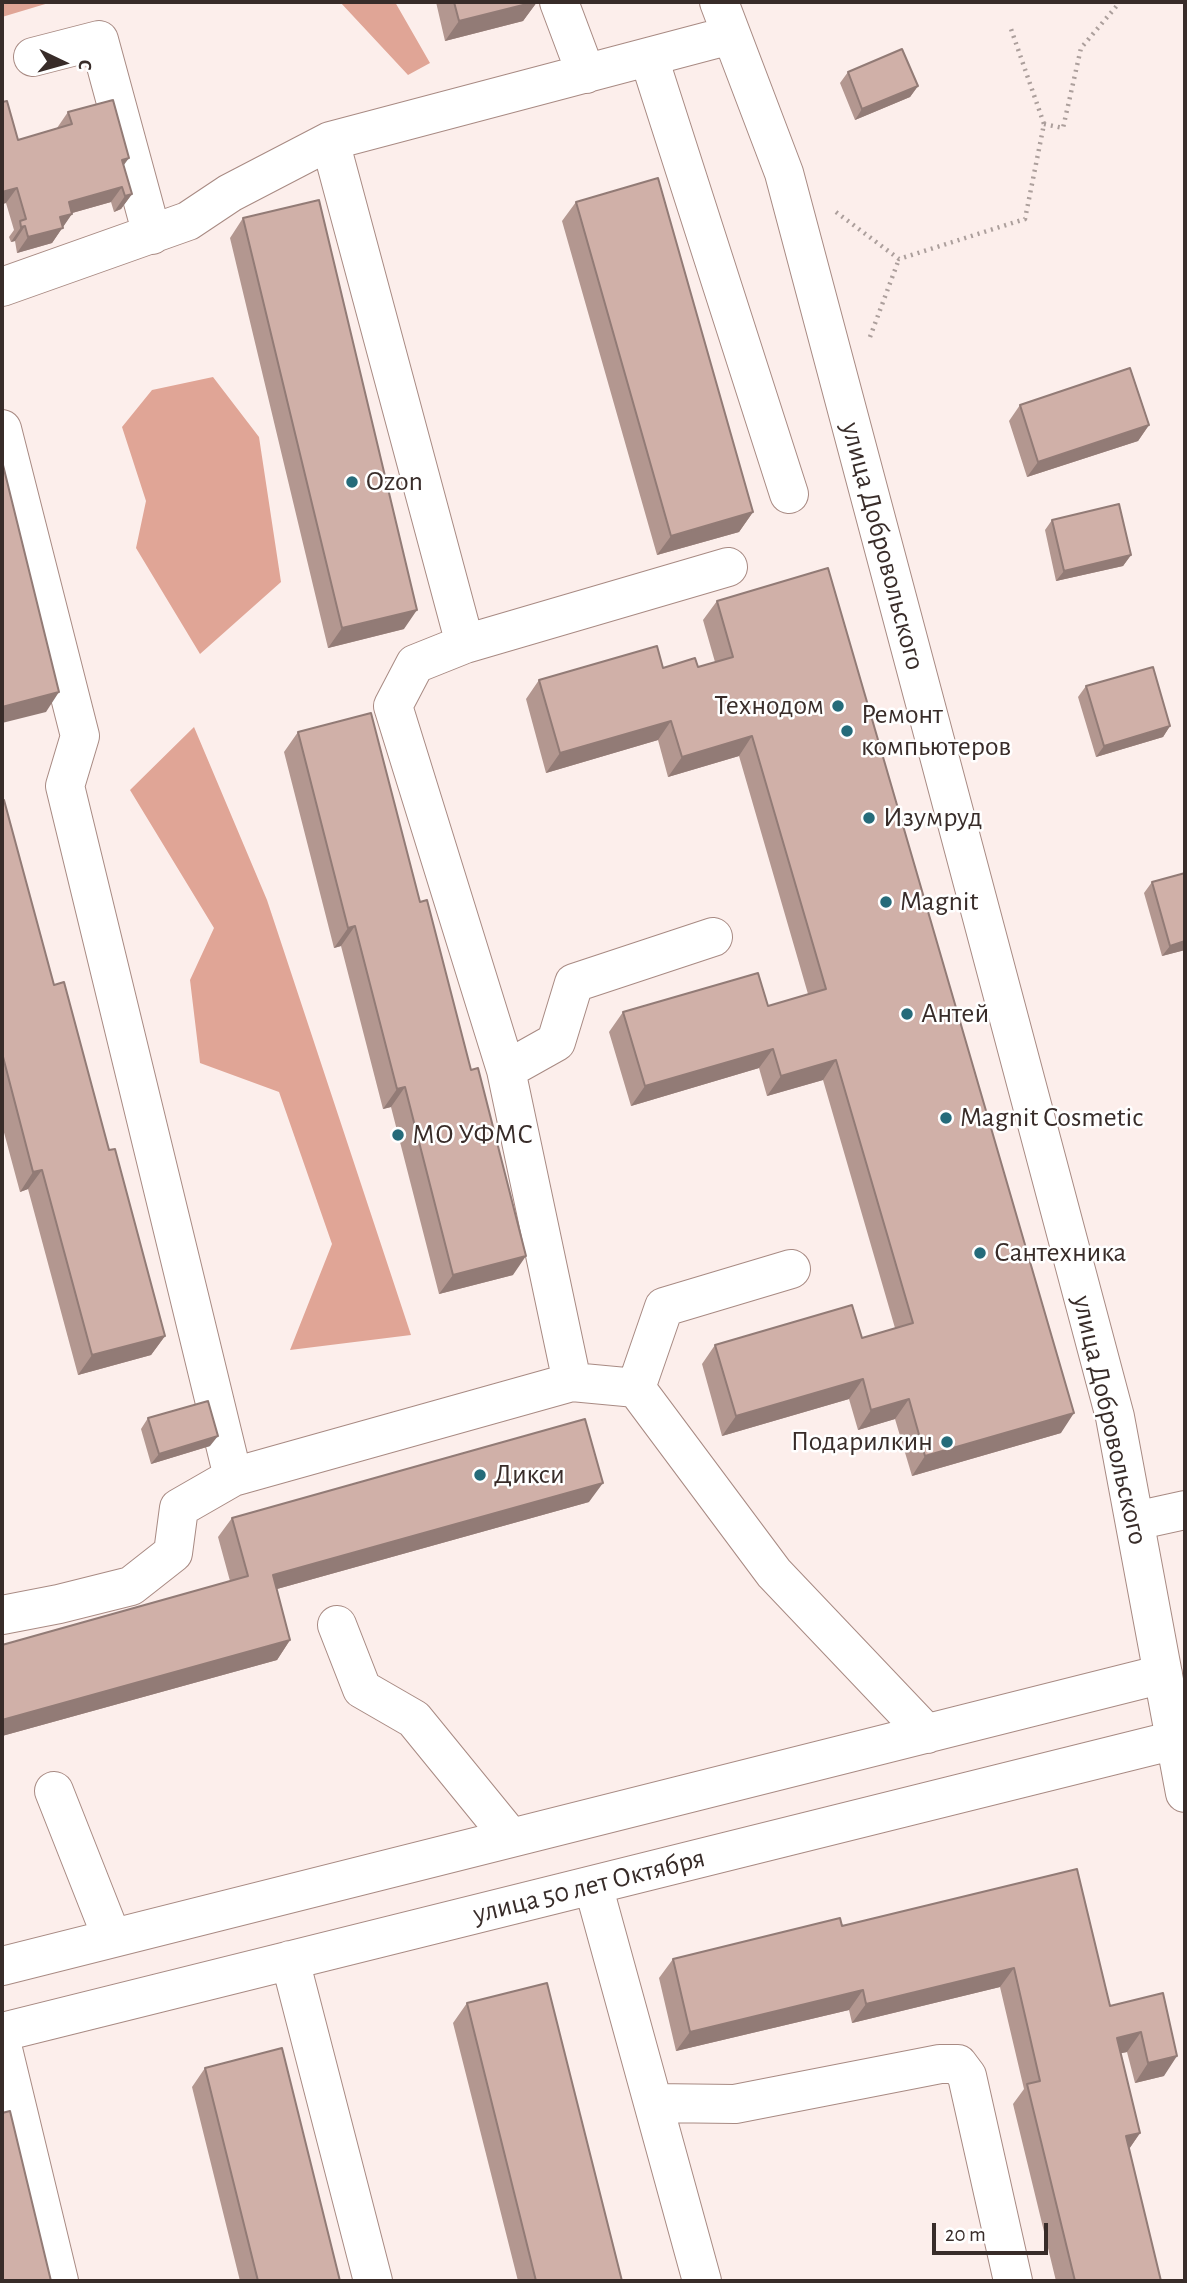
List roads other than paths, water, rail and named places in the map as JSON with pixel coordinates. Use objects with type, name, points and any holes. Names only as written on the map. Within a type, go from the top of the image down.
[{"type":"street","points":[[559,2],[586,74]]},
{"type":"street","points":[[2,287],[188,221],[230,193],[330,141],[649,58],[725,18]]},
{"type":"street","name":"улица Добровольского","points":[[725,18],[784,173],[1111,1404],[1185,1793]]},
{"type":"street","points":[[33,57],[99,40],[152,235]]},
{"type":"street","points":[[649,58],[789,495]]},
{"type":"street","points":[[330,141],[466,644]]},
{"type":"street","points":[[2,429],[80,736],[65,786],[233,1477]]},
{"type":"street","points":[[572,1382],[506,1070],[393,706],[415,664],[466,644],[728,567]]},
{"type":"street","points":[[506,1070],[556,1042],[574,983],[713,937]]},
{"type":"street","points":[[636,1388],[664,1307],[791,1269]]},
{"type":"street","points":[[2,1615],[131,1586],[173,1553],[179,1508],[233,1477],[572,1382],[636,1388],[774,1573],[926,1734]]},
{"type":"street","points":[[1135,1521],[1185,1510]]},
{"type":"street","points":[[337,1625],[362,1689],[414,1719],[510,1838]]},
{"type":"street","points":[[2,1966],[1163,1674]]},
{"type":"street","name":"улица 50 лет Октября","points":[[2,2032],[1175,1740]]},
{"type":"street","points":[[54,1791],[112,1938]]},
{"type":"street","points":[[593,1885],[702,2281]]},
{"type":"street","points":[[290,1960],[373,2281]]},
{"type":"street","points":[[2,2045],[60,2281]]},
{"type":"street","points":[[653,2103],[735,2104],[940,2064],[958,2064],[967,2076],[1013,2281]]},
{"type":"place","name":"Ozon","points":[[352,482]]},
{"type":"place","name":"Технодом","points":[[838,706]]},
{"type":"place","name":"Ремонт компьютеров","points":[[847,731]]},
{"type":"place","name":"Изумруд","points":[[869,818]]},
{"type":"place","name":"Magnit","points":[[886,902]]},
{"type":"place","name":"Антей","points":[[907,1014]]},
{"type":"place","name":"Magnit Cosmetic","points":[[946,1118]]},
{"type":"place","name":"МО УФМС","points":[[398,1135]]},
{"type":"place","name":"Сантехника","points":[[980,1253]]},
{"type":"place","name":"Подарилкин","points":[[947,1442]]},
{"type":"place","name":"Дикси","points":[[480,1475]]}]
